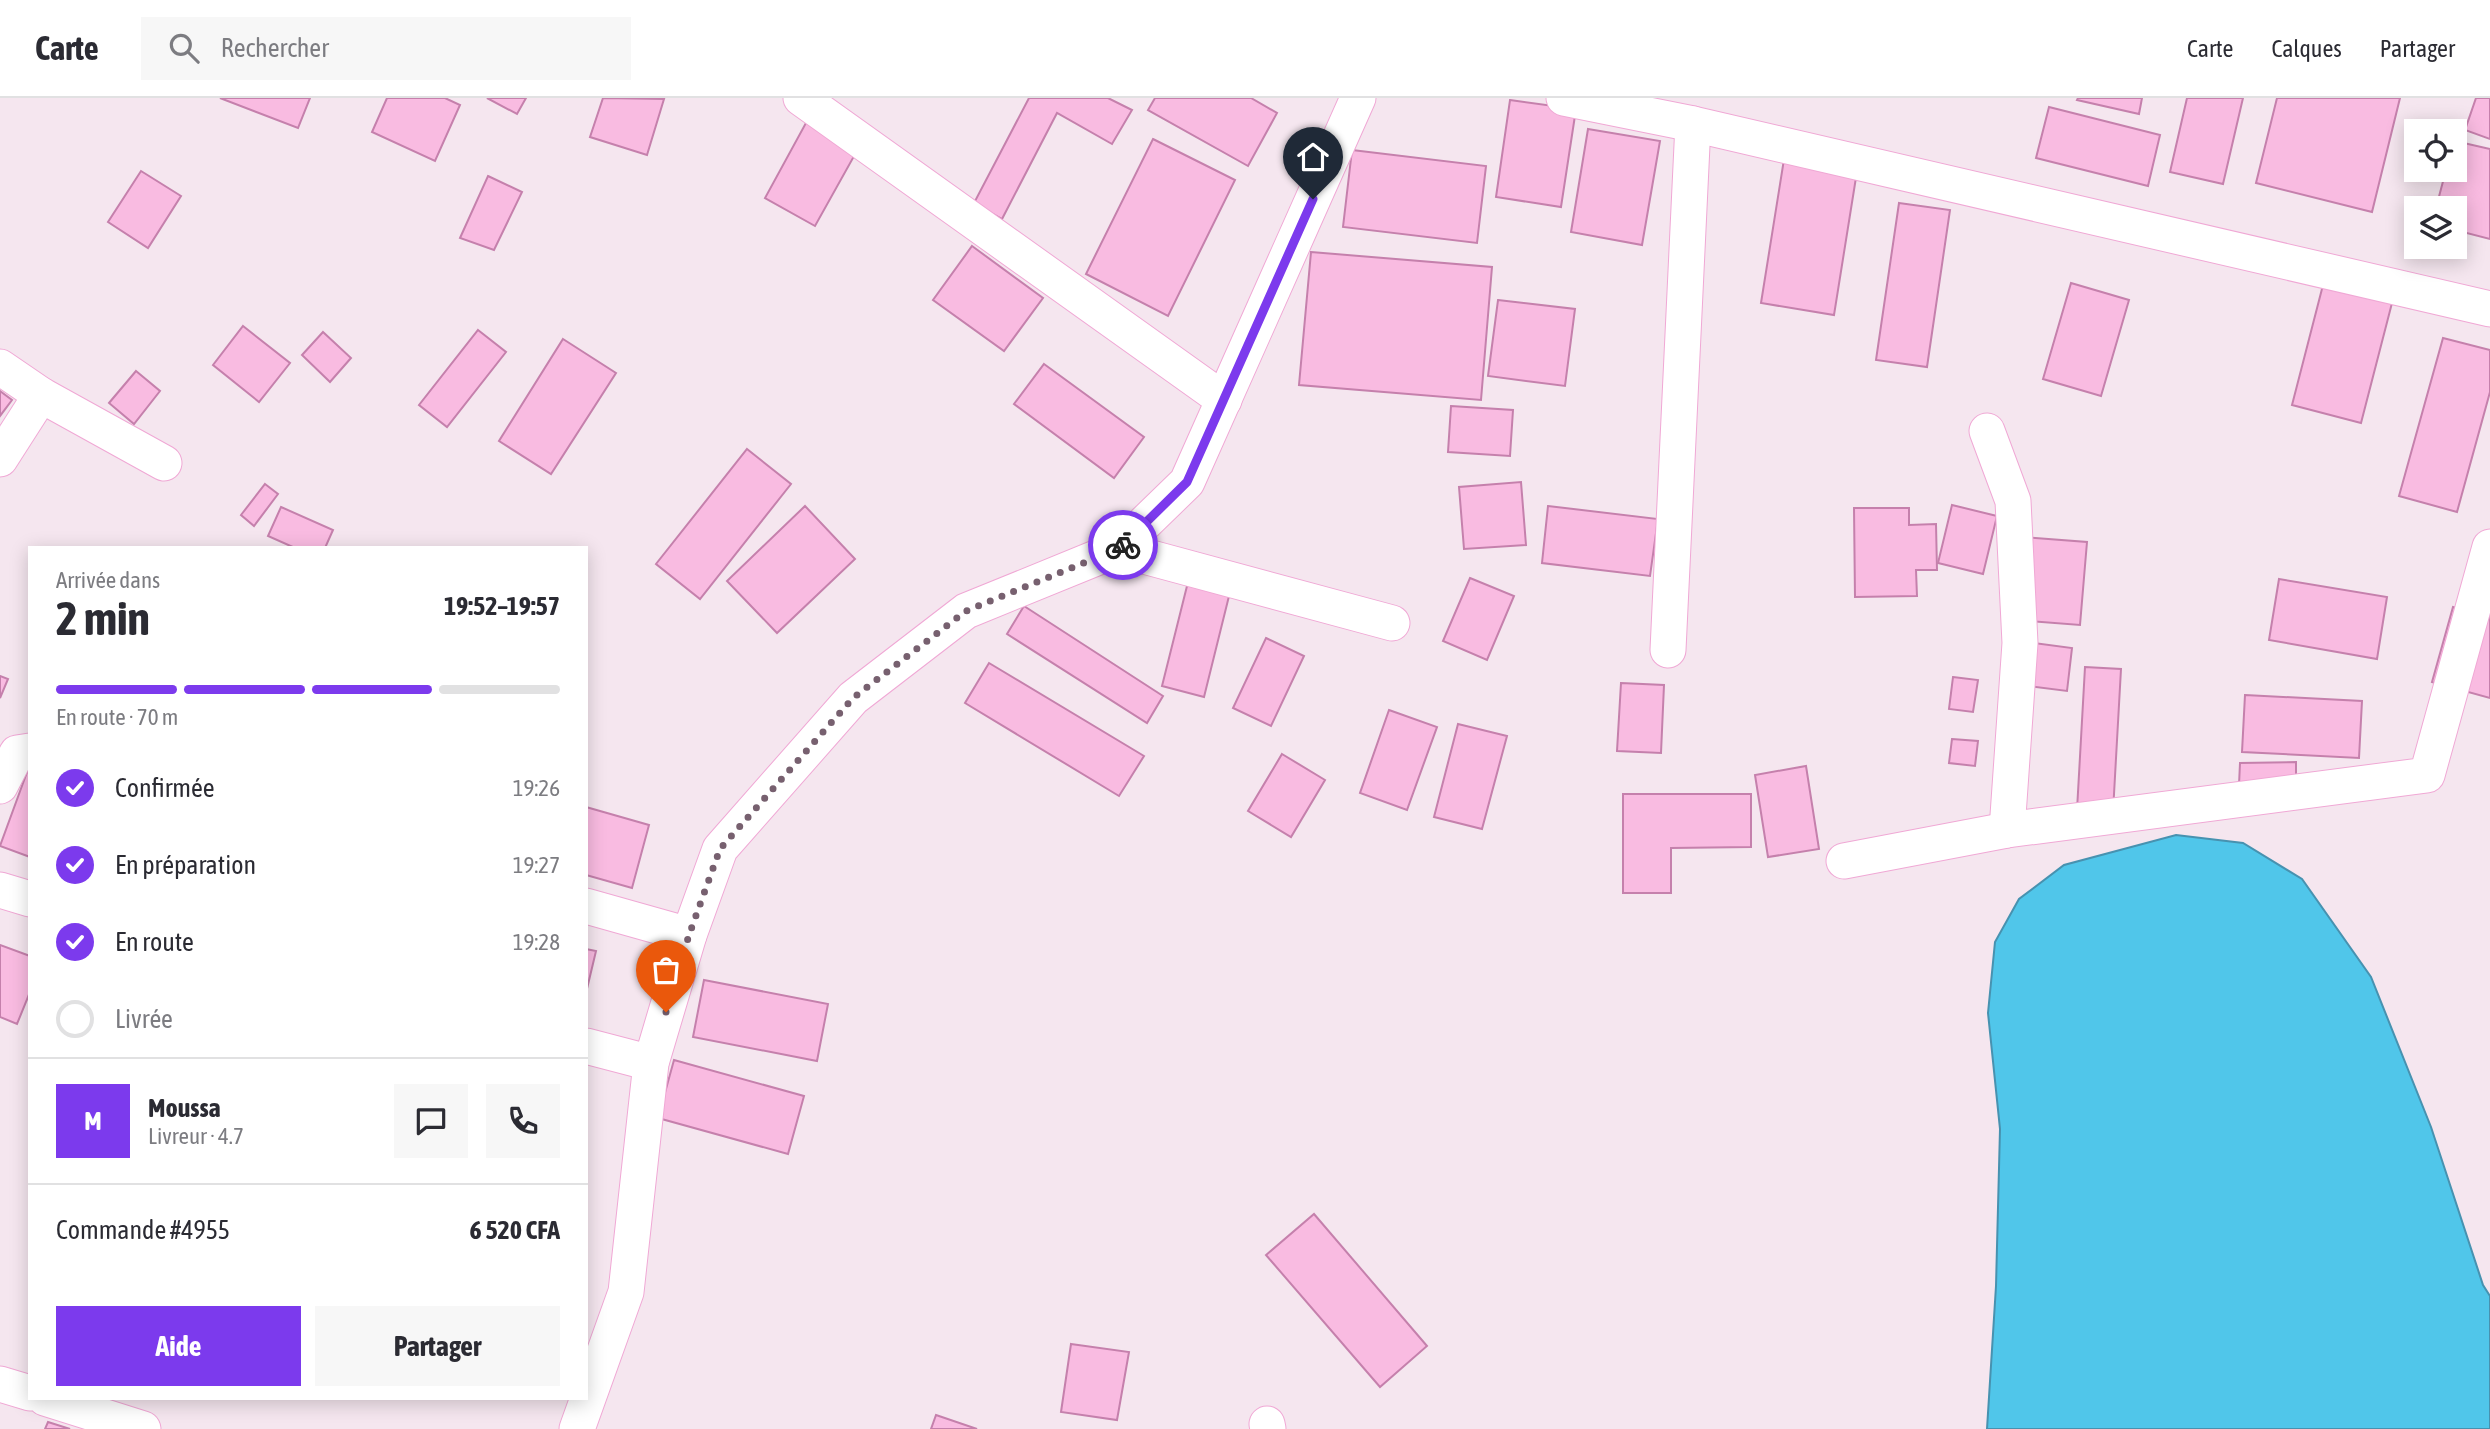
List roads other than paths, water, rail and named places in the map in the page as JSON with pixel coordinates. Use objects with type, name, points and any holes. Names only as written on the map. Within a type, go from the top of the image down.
[{"type":"street","points":[[801,98],[1224,400]]},
{"type":"street","points":[[588,1398],[626,1292],[651,1063],[689,935],[720,849],[853,698],[966,611],[1118,549],[1187,482],[1358,98]]},
{"type":"street","points":[[1564,98],[1693,124],[2490,309]]},
{"type":"street","points":[[1668,650],[1693,124]]},
{"type":"street","points":[[0,368],[41,395],[164,463]]},
{"type":"street","points":[[0,459],[41,395]]},
{"type":"street","points":[[1987,431],[2013,500],[2020,643],[2007,830]]},
{"type":"street","points":[[1844,861],[2007,830],[2427,775],[2490,547]]},
{"type":"street","points":[[1118,549],[1391,623]]},
{"type":"street","points":[[0,786],[17,754],[28,751]]},
{"type":"street","points":[[0,890],[28,898]]},
{"type":"street","points":[[588,907],[689,935]]},
{"type":"street","points":[[588,1047],[651,1063]]},
{"type":"street","points":[[0,1384],[28,1393]]},
{"type":"street","points":[[51,1400],[144,1429]]},
{"type":"street","points":[[577,1429],[587,1400]]},
{"type":"water","points":[[2176,835],[2243,843],[2302,879],[2371,977],[2431,1127],[2483,1285],[2490,1296],[2490,1429],[1987,1429],[1996,1286],[2000,1129],[1988,1013],[1995,942],[2019,899],[2064,865]]}]
